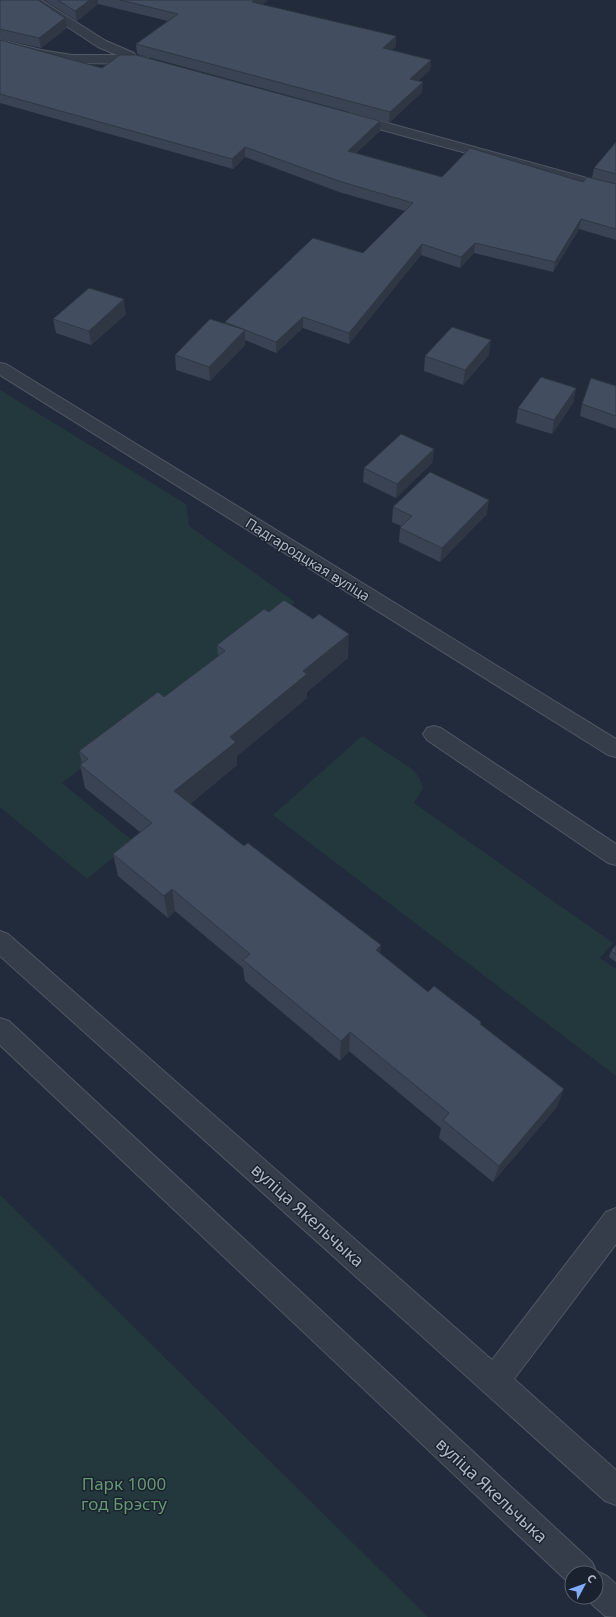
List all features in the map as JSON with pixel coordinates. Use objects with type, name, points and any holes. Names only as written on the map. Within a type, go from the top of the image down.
[{"type":"street","points":[[33,0],[102,44],[137,59],[160,65]]},
{"type":"street","points":[[0,44],[34,53],[65,58],[96,60],[137,59]]},
{"type":"street","points":[[341,115],[616,190]]},
{"type":"street","name":"Падгародцкая вуліца","points":[[0,368],[616,749]]},
{"type":"street","points":[[434,734],[616,856]]},
{"type":"street","name":"вуліца Якельчыка","points":[[0,941],[616,1490]]},
{"type":"street","name":"вуліца Якельчыка","points":[[0,1029],[572,1565]]},
{"type":"street","points":[[494,1381],[616,1222]]},
{"type":"street","points":[[604,1594],[616,1605]]},
{"type":"green space","points":[[0,390],[186,504],[189,526],[295,602],[62,783],[133,841],[87,879],[0,807]]},
{"type":"green space","points":[[362,736],[416,773],[423,788],[414,803],[613,943],[600,958],[616,969],[616,1076],[273,815]]},
{"type":"green space","name":"Парк 1000 год Брэсту","points":[[0,1195],[428,1617],[0,1617]]},
{"type":"building","points":[[0,0],[38,0],[65,18],[39,38],[0,29]]},
{"type":"building","points":[[58,0],[90,0],[75,11]]},
{"type":"building","points":[[120,0],[255,0],[252,2],[396,36],[383,48],[431,60],[410,79],[423,82],[390,112],[136,44],[178,14]]},
{"type":"building","points":[[0,40],[102,68],[120,55],[136,55],[380,121],[348,151],[442,177],[470,148],[583,182],[587,177],[616,184],[616,229],[581,219],[555,262],[475,243],[461,257],[422,244],[349,333],[303,317],[276,342],[225,322],[313,238],[363,253],[413,203],[339,181],[245,147],[232,159],[0,94]]},
{"type":"building","points":[[616,142],[616,174],[594,168]]},
{"type":"building","points":[[89,288],[124,299],[89,331],[53,319]]},
{"type":"building","points":[[210,319],[245,330],[209,367],[175,355]]},
{"type":"building","points":[[452,327],[491,340],[465,370],[425,356]]},
{"type":"building","points":[[541,377],[576,388],[554,420],[518,408]]},
{"type":"building","points":[[591,378],[616,386],[616,416],[582,404]]},
{"type":"building","points":[[401,434],[434,449],[397,484],[364,468]]},
{"type":"building","points":[[430,472],[489,500],[442,548],[400,528],[412,516],[393,507]]},
{"type":"building","points":[[284,600],[313,619],[319,614],[349,634],[303,671],[307,674],[230,737],[236,742],[174,791],[244,846],[248,843],[381,945],[376,950],[428,992],[434,986],[481,1022],[480,1024],[564,1089],[499,1166],[443,1120],[449,1113],[350,1032],[341,1041],[243,960],[250,954],[172,889],[164,896],[113,854],[152,823],[80,765],[88,759],[79,751],[158,692],[164,697],[225,651],[217,645],[264,609],[269,612]]},
{"type":"building","points":[[616,945],[616,954],[611,951]]}]
